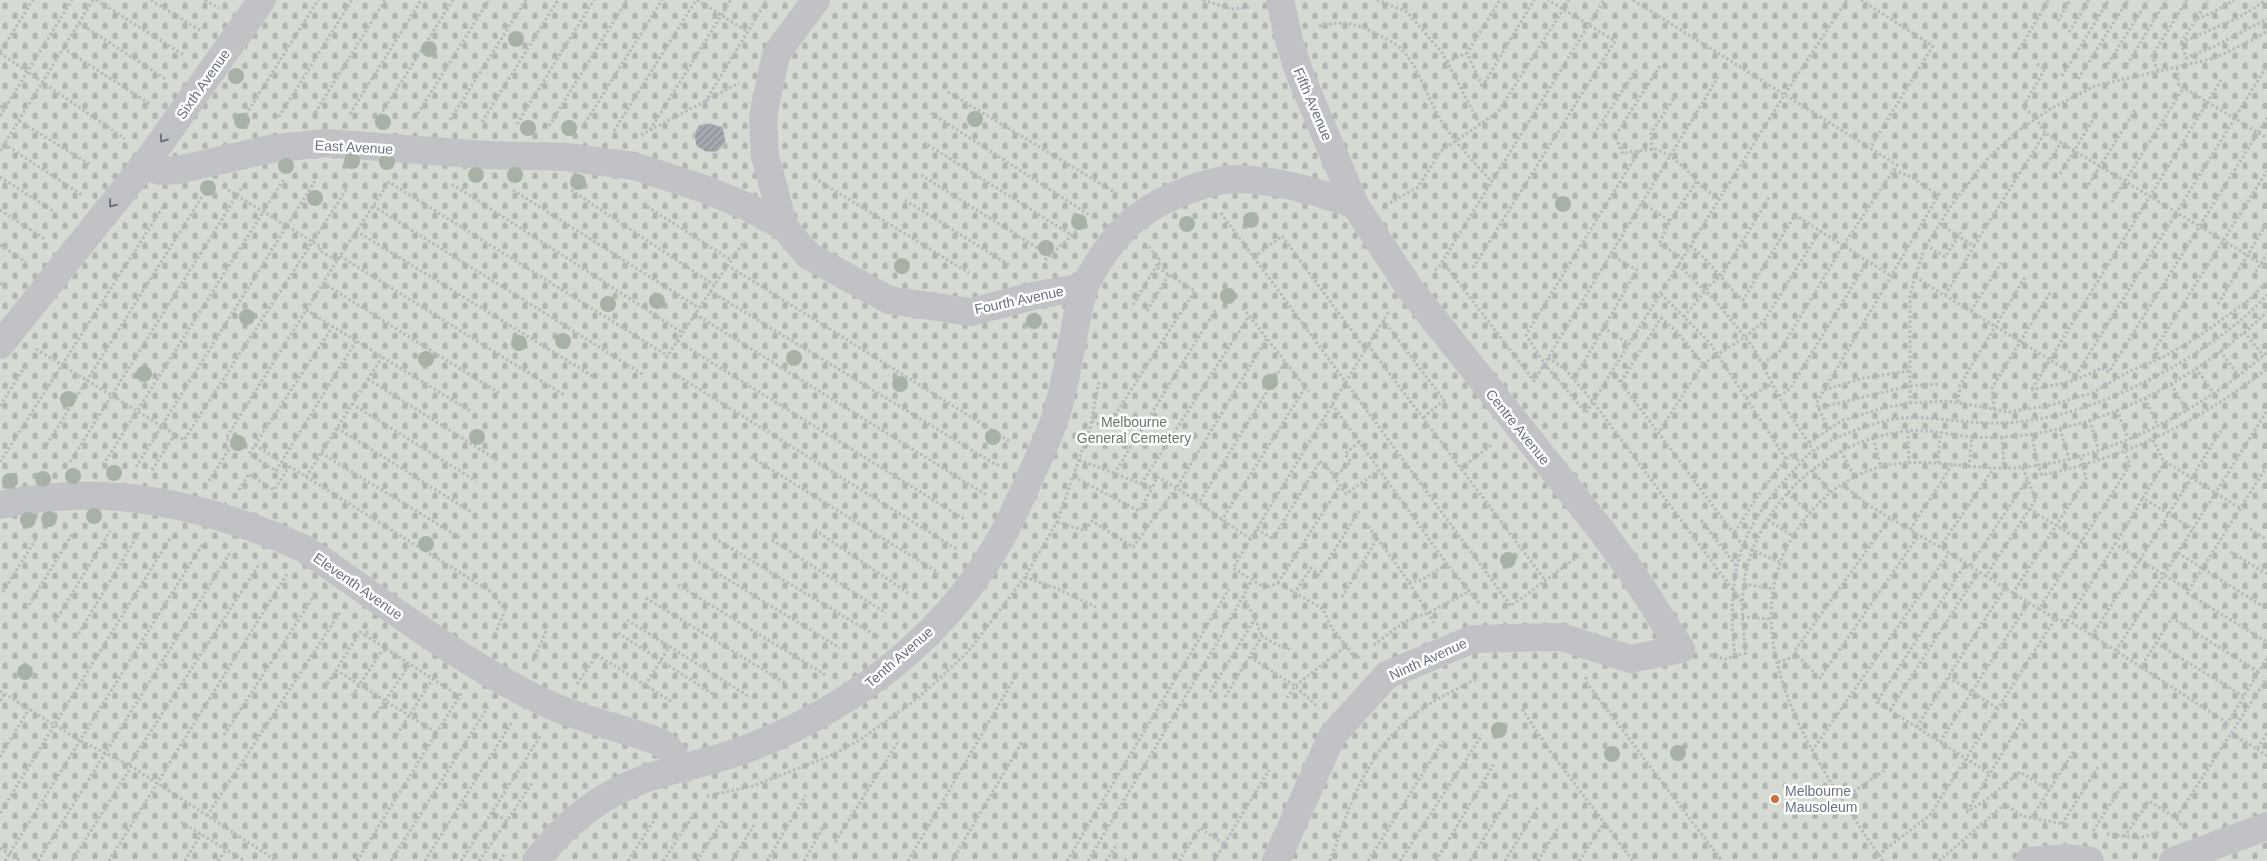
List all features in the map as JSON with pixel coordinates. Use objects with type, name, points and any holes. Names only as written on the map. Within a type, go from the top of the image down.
[{"type":"lane","name":"Sixth Avenue","points":[[147,161],[262,0]]},
{"type":"lane","name":"Fourth Avenue","points":[[816,0],[777,55],[763,116],[765,156],[784,226],[809,256],[889,300],[971,312],[1037,295],[1084,287],[1098,260],[1136,216],[1168,197],[1202,184],[1236,179],[1273,182],[1308,189],[1356,206]]},
{"type":"lane","name":"Fifth Avenue","points":[[1281,2],[1290,44],[1301,77],[1356,206]]},
{"type":"lane","name":"East Avenue","points":[[147,161],[161,170],[178,170],[270,149],[331,144],[487,155],[566,157],[634,166],[704,188],[784,226]]},
{"type":"lane","points":[[5,339],[147,161]]},
{"type":"lane","name":"Centre Avenue","points":[[1356,206],[1410,289],[1626,564],[1681,649]]},
{"type":"lane","name":"Tenth Avenue","points":[[536,861],[556,835],[588,808],[617,790],[648,778],[684,769],[779,736],[867,686],[899,661],[931,631],[966,591],[984,566],[1018,505],[1056,413],[1066,371],[1073,325],[1084,287]]},
{"type":"lane","name":"Eleventh Avenue","points":[[0,505],[97,494],[138,498],[180,506],[231,520],[303,548],[435,639],[520,689],[585,719],[660,742],[669,749],[684,769]]},
{"type":"lane","name":"Ninth Avenue","points":[[1276,861],[1332,736],[1386,675],[1473,639],[1561,637],[1630,659],[1681,649]]},
{"type":"lane","points":[[2183,858],[2267,826]]},
{"type":"lane","points":[[2029,861],[2067,858],[2090,861]]},
{"type":"path","points":[[33,0],[0,52],[29,71],[147,161]]},
{"type":"path","points":[[0,116],[72,0]]},
{"type":"path","points":[[0,151],[63,48],[95,0],[191,60]]},
{"type":"path","points":[[151,0],[208,36]]},
{"type":"path","points":[[205,0],[221,10]]},
{"type":"path","points":[[244,119],[318,0]]},
{"type":"path","points":[[279,118],[352,0]]},
{"type":"path","points":[[314,114],[386,0]]},
{"type":"path","points":[[331,144],[421,0]]},
{"type":"path","points":[[376,123],[452,0]]},
{"type":"path","points":[[413,122],[489,0]]},
{"type":"path","points":[[446,128],[526,0]]},
{"type":"path","points":[[481,123],[558,0]]},
{"type":"path","points":[[513,131],[594,0]]},
{"type":"path","points":[[549,127],[627,0]]},
{"type":"path","points":[[582,128],[662,0]]},
{"type":"path","points":[[612,134],[696,0],[748,31],[777,55],[704,103],[638,136],[634,166]]},
{"type":"path","points":[[650,130],[731,0]]},
{"type":"path","points":[[704,103],[767,0]]},
{"type":"path","points":[[1203,0],[1231,9],[1281,2]]},
{"type":"path","points":[[1377,0],[1407,12],[1443,54],[1480,125]]},
{"type":"path","points":[[1447,62],[1467,52],[1500,0]]},
{"type":"path","points":[[1467,52],[1482,87],[1534,0]]},
{"type":"path","points":[[1473,268],[1615,41],[1548,0]]},
{"type":"path","points":[[1390,203],[1418,187],[1441,151],[1498,112],[1569,0]]},
{"type":"path","points":[[1340,486],[1278,583],[1265,588],[1233,568],[1332,404],[1347,384],[1386,314],[1410,289],[1439,268],[1604,0]]},
{"type":"path","points":[[1633,0],[1897,165],[1843,246],[1779,352],[1762,364]]},
{"type":"path","points":[[1638,151],[1526,334],[1544,363],[1586,413],[1785,94],[1847,0]]},
{"type":"path","points":[[1861,0],[1933,46],[1870,148]]},
{"type":"path","points":[[2016,54],[2050,0]]},
{"type":"path","points":[[2058,20],[2070,0]]},
{"type":"path","points":[[2069,32],[2089,0]]},
{"type":"path","points":[[2062,76],[2109,0]]},
{"type":"path","points":[[2078,79],[2128,0]]},
{"type":"path","points":[[2108,64],[2148,0]]},
{"type":"path","points":[[2127,65],[2166,0]]},
{"type":"path","points":[[2158,72],[2152,56],[2187,0]]},
{"type":"path","points":[[2181,43],[2208,0]]},
{"type":"path","points":[[2196,19],[2212,13],[2234,0]]},
{"type":"path","points":[[2181,43],[2204,32],[2229,24],[2265,0]]},
{"type":"path","points":[[2181,43],[2186,58],[2213,47],[2267,19]]},
{"type":"path","points":[[1318,27],[1339,22],[1351,22],[1394,43],[1405,52],[1439,116],[1455,141],[1492,182]]},
{"type":"path","points":[[79,23],[170,81]]},
{"type":"path","points":[[1910,404],[1910,294],[1915,277],[1926,246],[1951,206],[1989,157],[2019,130],[2036,118],[2095,86],[2215,58],[2267,31]]},
{"type":"path","points":[[63,48],[151,105]]},
{"type":"path","points":[[2037,64],[2045,69],[2023,107],[2036,118],[2045,133],[2267,267]]},
{"type":"path","points":[[1660,66],[1615,136],[1623,154],[1656,149],[1671,156],[1701,186],[1719,199]]},
{"type":"path","points":[[2073,381],[2267,66]]},
{"type":"path","points":[[2177,68],[2180,85],[2267,138]]},
{"type":"path","points":[[1594,134],[1636,70]]},
{"type":"path","points":[[1442,261],[1534,381],[1718,77]]},
{"type":"path","points":[[2222,80],[2032,390],[2073,381],[2102,368],[2109,372],[2267,118]]},
{"type":"path","points":[[2112,202],[2184,87]]},
{"type":"path","points":[[948,92],[1116,193],[1110,199]]},
{"type":"path","points":[[1652,150],[1651,134],[1677,94]]},
{"type":"path","points":[[0,106],[4,109]]},
{"type":"path","points":[[2086,189],[2136,110]]},
{"type":"path","points":[[931,113],[1092,216]]},
{"type":"path","points":[[2060,174],[2097,113]]},
{"type":"path","points":[[19,122],[91,165]]},
{"type":"path","points":[[1945,296],[2045,133]]},
{"type":"path","points":[[2047,164],[2061,143]]},
{"type":"path","points":[[4,144],[90,199]]},
{"type":"path","points":[[928,144],[1073,236]]},
{"type":"path","points":[[1829,429],[1816,404],[1939,193],[1911,177],[1894,170]]},
{"type":"path","points":[[2160,359],[2155,349],[2267,171]]},
{"type":"path","points":[[921,175],[1050,256]]},
{"type":"path","points":[[0,177],[53,211]]},
{"type":"path","points":[[100,470],[286,177]]},
{"type":"path","points":[[814,178],[969,273]]},
{"type":"path","points":[[70,462],[245,181]]},
{"type":"path","points":[[132,474],[315,181]]},
{"type":"path","points":[[1683,258],[1658,244],[1670,221],[1697,181]]},
{"type":"path","points":[[208,483],[233,443],[226,438],[340,256],[389,182],[667,357],[746,237]]},
{"type":"path","points":[[449,183],[683,333]]},
{"type":"path","points":[[220,186],[321,247],[320,250],[337,261]]},
{"type":"path","points":[[567,188],[714,285]]},
{"type":"path","points":[[44,449],[207,189]]},
{"type":"path","points":[[5,339],[36,349],[184,440],[346,190]]},
{"type":"path","points":[[513,190],[699,308]]},
{"type":"path","points":[[1684,316],[1720,276],[1770,196]]},
{"type":"path","points":[[905,200],[1009,265]]},
{"type":"path","points":[[638,201],[731,260]]},
{"type":"path","points":[[1642,203],[1670,221]]},
{"type":"path","points":[[373,206],[644,375]]},
{"type":"path","points":[[0,462],[163,207]]},
{"type":"path","points":[[0,210],[47,240]]},
{"type":"path","points":[[1043,262],[1073,236],[1098,210]]},
{"type":"path","points":[[1220,212],[1511,606],[1587,549]]},
{"type":"path","points":[[1690,246],[1702,254],[1743,300],[1795,215],[1891,276]]},
{"type":"path","points":[[1926,246],[1945,257],[1968,221]]},
{"type":"path","points":[[2218,304],[2267,223]]},
{"type":"path","points":[[1940,224],[1974,246]]},
{"type":"path","points":[[356,231],[594,377]]},
{"type":"path","points":[[1659,432],[1703,364],[1745,338],[1764,322],[1820,231]]},
{"type":"path","points":[[1254,257],[1282,236],[1366,350]]},
{"type":"path","points":[[0,245],[29,264]]},
{"type":"path","points":[[1148,248],[1160,260]]},
{"type":"path","points":[[1574,379],[1637,270],[1611,254]]},
{"type":"path","points":[[2253,276],[2267,254]]},
{"type":"path","points":[[340,256],[564,395]]},
{"type":"path","points":[[1092,420],[1108,427],[1195,291],[1158,268],[1160,260]]},
{"type":"path","points":[[1133,305],[1160,260]]},
{"type":"path","points":[[1779,396],[1790,389],[1867,262]]},
{"type":"path","points":[[1971,311],[2001,263]]},
{"type":"path","points":[[727,265],[1018,446]]},
{"type":"path","points":[[1678,265],[1714,299],[1745,338],[1812,451]]},
{"type":"path","points":[[1147,311],[1169,274]]},
{"type":"path","points":[[1915,277],[2076,376]]},
{"type":"path","points":[[1958,402],[1960,384],[2025,277]]},
{"type":"path","points":[[1809,443],[1841,421],[1879,409],[1948,400],[2009,412],[2051,406],[2092,393],[2130,371],[2160,359],[2198,337],[2249,300],[2267,282]]},
{"type":"path","points":[[323,283],[499,393]]},
{"type":"path","points":[[710,291],[993,464]]},
{"type":"path","points":[[1994,409],[1992,388],[2051,291]]},
{"type":"path","points":[[1661,294],[1710,343],[1786,459]]},
{"type":"path","points":[[1735,656],[1732,632],[1737,567],[1743,546],[1753,523],[1766,504],[1812,451],[1850,433],[1891,420],[1941,419],[1996,423],[2034,420],[2108,398],[2144,383],[2173,367],[2238,321],[2267,295]]},
{"type":"path","points":[[1243,308],[1309,392]]},
{"type":"path","points":[[1114,474],[1216,309]]},
{"type":"path","points":[[306,310],[470,411]]},
{"type":"path","points":[[1681,649],[1724,659],[1746,653],[1742,603],[1744,584],[1753,550],[1768,520],[1787,493],[1812,470],[1841,451],[1873,438],[1908,431],[1972,437],[2002,437],[2060,429],[2090,420],[2145,398],[2171,384],[2220,351],[2266,313]]},
{"type":"path","points":[[695,314],[993,499]]},
{"type":"path","points":[[1141,484],[1249,316]]},
{"type":"path","points":[[1621,382],[1661,318],[1677,332],[1703,364]]},
{"type":"path","points":[[1383,320],[1444,400],[1423,418]]},
{"type":"path","points":[[333,326],[249,454],[276,471],[356,341]]},
{"type":"path","points":[[1603,328],[1630,344]]},
{"type":"path","points":[[2244,332],[2264,356]]},
{"type":"path","points":[[1057,522],[1085,531],[1092,521],[1133,547],[1177,487],[1267,338]]},
{"type":"path","points":[[677,341],[964,519]]},
{"type":"path","points":[[1368,345],[1545,580]]},
{"type":"path","points":[[31,357],[36,349]]},
{"type":"path","points":[[2220,351],[2239,376]]},
{"type":"path","points":[[1882,861],[1841,800],[1812,751],[1793,711],[1778,662],[1771,619],[1773,589],[1779,562],[1793,536],[1810,513],[1830,492],[1854,478],[1881,467],[1909,463],[1994,468],[2022,467],[2068,458],[2098,449],[2128,438],[2187,411],[2239,376],[2267,352]]},
{"type":"path","points":[[306,477],[382,357]]},
{"type":"path","points":[[1548,358],[1564,368],[1594,403],[1742,603]]},
{"type":"path","points":[[1200,501],[1285,362]]},
{"type":"path","points":[[0,406],[26,365]]},
{"type":"path","points":[[2196,368],[2214,394]]},
{"type":"path","points":[[2032,434],[2037,464],[2042,475],[2082,465],[2124,452],[2153,440],[2203,414],[2267,369]]},
{"type":"path","points":[[1613,371],[1743,546],[1779,562]]},
{"type":"path","points":[[1824,390],[1864,378],[1909,371]]},
{"type":"path","points":[[678,376],[984,566]]},
{"type":"path","points":[[368,379],[497,460]]},
{"type":"path","points":[[1746,398],[1772,384]]},
{"type":"path","points":[[1818,408],[1909,386],[1940,384]]},
{"type":"path","points":[[2171,384],[2187,411]]},
{"type":"path","points":[[1221,521],[1305,388]]},
{"type":"path","points":[[2145,398],[2158,425]]},
{"type":"path","points":[[352,404],[476,481]]},
{"type":"path","points":[[1332,404],[1378,471],[1447,564],[1479,603]]},
{"type":"path","points":[[2117,410],[2128,438]]},
{"type":"path","points":[[2116,652],[2267,411]]},
{"type":"path","points":[[2090,420],[2098,449]]},
{"type":"path","points":[[2092,636],[2226,423]]},
{"type":"path","points":[[1461,468],[1517,426]]},
{"type":"path","points":[[337,428],[471,512]]},
{"type":"path","points":[[2060,429],[2068,458]]},
{"type":"path","points":[[1908,431],[1909,463]]},
{"type":"path","points":[[147,478],[175,434]]},
{"type":"path","points":[[1938,464],[1940,434]]},
{"type":"path","points":[[1969,467],[1972,437]]},
{"type":"path","points":[[2002,437],[2004,468]]},
{"type":"path","points":[[1873,438],[1881,467]]},
{"type":"path","points":[[2153,440],[2166,461],[2240,508]]},
{"type":"path","points":[[1335,476],[1351,462],[1345,454],[1359,442]]},
{"type":"path","points":[[255,445],[491,592],[505,610],[491,642]]},
{"type":"path","points":[[1841,451],[1854,478]]},
{"type":"path","points":[[2039,609],[2130,465],[2124,452]]},
{"type":"path","points":[[321,453],[462,539]]},
{"type":"path","points":[[1734,533],[1762,490],[1786,459],[1793,454],[1800,463]]},
{"type":"path","points":[[2013,593],[2086,479],[2080,455]]},
{"type":"path","points":[[750,457],[942,575]]},
{"type":"path","points":[[1079,460],[1152,488]]},
{"type":"path","points":[[2068,620],[2166,461]]},
{"type":"path","points":[[1258,529],[1273,539],[1320,462],[1335,476],[1346,494],[1378,471]]},
{"type":"path","points":[[1910,530],[1952,465]]},
{"type":"path","points":[[2188,590],[2267,466]]},
{"type":"path","points":[[237,493],[249,474],[274,490],[289,467]]},
{"type":"path","points":[[1986,576],[2036,499],[2022,467]]},
{"type":"path","points":[[1940,547],[1994,468]]},
{"type":"path","points":[[1812,470],[1830,492]]},
{"type":"path","points":[[1073,477],[1139,511],[1157,477],[1200,501],[1221,521],[1251,539]]},
{"type":"path","points":[[1970,566],[2027,480]]},
{"type":"path","points":[[1843,485],[1867,504],[2055,619],[2059,621],[2068,620],[2227,723]]},
{"type":"path","points":[[1787,493],[1810,513]]},
{"type":"path","points":[[2143,498],[2193,529]]},
{"type":"path","points":[[2029,509],[2082,541]]},
{"type":"path","points":[[1294,594],[1311,568],[1319,575],[1359,511]]},
{"type":"path","points":[[1890,518],[1794,652],[1820,678],[1919,535]]},
{"type":"path","points":[[1701,520],[1737,567]]},
{"type":"path","points":[[1768,520],[1793,536]]},
{"type":"path","points":[[76,638],[140,533],[140,526]]},
{"type":"path","points":[[1368,526],[1378,537],[1409,582],[1436,625]]},
{"type":"path","points":[[2250,529],[2267,540]]},
{"type":"path","points":[[814,530],[908,593]]},
{"type":"path","points":[[55,622],[110,531]]},
{"type":"path","points":[[0,813],[171,540],[172,532]]},
{"type":"path","points":[[29,605],[73,533]]},
{"type":"path","points":[[3,592],[37,537]]},
{"type":"path","points":[[1342,597],[1378,537]]},
{"type":"path","points":[[714,538],[879,638]]},
{"type":"path","points":[[772,540],[886,613]]},
{"type":"path","points":[[5,861],[204,542]]},
{"type":"path","points":[[2115,544],[2188,590],[2187,593],[2267,642]]},
{"type":"path","points":[[109,861],[303,548]]},
{"type":"path","points":[[38,861],[229,557],[231,549]]},
{"type":"path","points":[[2231,552],[2267,574]]},
{"type":"path","points":[[1812,751],[1949,553]]},
{"type":"path","points":[[2178,553],[2267,609]]},
{"type":"path","points":[[694,559],[840,648]]},
{"type":"path","points":[[72,861],[260,562]]},
{"type":"path","points":[[1966,563],[1877,702],[1990,774]]},
{"type":"path","points":[[1409,582],[1422,580],[1447,564]]},
{"type":"path","points":[[1890,710],[1979,571]]},
{"type":"path","points":[[1025,577],[1058,589],[1096,607]]},
{"type":"path","points":[[1088,861],[1252,580]]},
{"type":"path","points":[[1278,583],[1294,594],[1323,609],[1331,627],[1356,659],[1363,653]]},
{"type":"path","points":[[1744,584],[1773,589]]},
{"type":"path","points":[[678,585],[824,674],[823,678]]},
{"type":"path","points":[[224,735],[320,586]]},
{"type":"path","points":[[1917,727],[2005,588]]},
{"type":"path","points":[[1067,861],[1229,589]]},
{"type":"path","points":[[1370,648],[1404,622],[1428,613],[1470,590]]},
{"type":"path","points":[[1243,596],[1262,636],[1276,645],[1292,650]]},
{"type":"path","points":[[646,598],[785,683]]},
{"type":"path","points":[[207,816],[346,602]]},
{"type":"path","points":[[1940,742],[2029,602]]},
{"type":"path","points":[[1742,617],[1771,619]]},
{"type":"path","points":[[2141,667],[2172,618],[2258,672]]},
{"type":"path","points":[[1210,692],[1254,619]]},
{"type":"path","points":[[1878,855],[1930,815],[2055,619]]},
{"type":"path","points":[[627,620],[748,696]]},
{"type":"path","points":[[365,635],[370,629]]},
{"type":"path","points":[[520,689],[547,629]]},
{"type":"path","points":[[324,688],[360,632],[459,696]]},
{"type":"path","points":[[618,633],[719,698]]},
{"type":"path","points":[[1225,698],[1262,636]]},
{"type":"path","points":[[2156,642],[2243,696]]},
{"type":"path","points":[[352,696],[381,652],[386,650],[391,644]]},
{"type":"path","points":[[1583,644],[1586,682],[1722,861]]},
{"type":"path","points":[[645,685],[670,646]]},
{"type":"path","points":[[1287,698],[1295,686],[1346,646]]},
{"type":"path","points":[[572,691],[597,655],[672,702]]},
{"type":"path","points":[[1250,656],[1295,686],[1341,726]]},
{"type":"path","points":[[1778,662],[1797,656]]},
{"type":"path","points":[[2224,729],[2267,658]]},
{"type":"path","points":[[376,713],[409,665]]},
{"type":"path","points":[[336,670],[436,733]]},
{"type":"path","points":[[908,861],[1018,672]]},
{"type":"path","points":[[1948,677],[1997,708]]},
{"type":"path","points":[[2176,818],[2267,678]]},
{"type":"path","points":[[1330,861],[1346,812],[1366,772],[1388,739],[1425,707],[1476,679]]},
{"type":"path","points":[[394,739],[432,680]]},
{"type":"path","points":[[356,861],[463,690]]},
{"type":"path","points":[[0,691],[79,740],[130,766],[277,861]]},
{"type":"path","points":[[0,701],[4,694]]},
{"type":"path","points":[[391,861],[488,706]]},
{"type":"path","points":[[0,757],[29,709]]},
{"type":"path","points":[[1522,709],[1550,751],[1633,861]]},
{"type":"path","points":[[2024,719],[1966,813],[1987,799],[2020,772],[2049,790]]},
{"type":"path","points":[[425,861],[513,720]]},
{"type":"path","points":[[2257,749],[2267,733]]},
{"type":"path","points":[[461,861],[542,734]]},
{"type":"path","points":[[2232,734],[2267,756]]},
{"type":"path","points":[[1400,861],[1482,735]]},
{"type":"path","points":[[835,842],[899,740]]},
{"type":"path","points":[[1368,861],[1443,741]]},
{"type":"path","points":[[952,861],[1022,742]]},
{"type":"path","points":[[2032,818],[2074,751]]},
{"type":"path","points":[[1436,861],[1494,764]]},
{"type":"path","points":[[2062,824],[2098,767]]},
{"type":"path","points":[[1214,861],[1269,770]]},
{"type":"path","points":[[1841,800],[1885,770]]},
{"type":"path","points":[[479,861],[532,783]]},
{"type":"path","points":[[2093,831],[2123,784]]},
{"type":"path","points":[[1470,861],[1511,794]]},
{"type":"path","points":[[767,861],[806,795]]},
{"type":"path","points":[[2124,837],[2149,801],[2176,818],[2185,830],[2183,858]]},
{"type":"path","points":[[1505,861],[1538,807]]},
{"type":"path","points":[[492,812],[507,821]]},
{"type":"path","points":[[663,861],[694,814]]},
{"type":"path","points":[[628,861],[655,819]]},
{"type":"path","points":[[697,861],[723,820]]},
{"type":"path","points":[[181,822],[245,861]]},
{"type":"path","points":[[804,861],[826,822]]},
{"type":"path","points":[[1579,861],[1604,823]]},
{"type":"path","points":[[732,861],[754,826]]},
{"type":"path","points":[[1538,861],[1558,826]]},
{"type":"path","points":[[1179,861],[1200,828],[1224,844]]},
{"type":"path","points":[[185,861],[201,834]]},
{"type":"path","points":[[1106,861],[1117,844]]},
{"type":"path","points":[[0,848],[22,861]]},
{"type":"path","points":[[218,861],[226,849]]},
{"type":"green space","name":"Melbourne General Cemetery","points":[[0,0],[2267,0],[2267,861],[0,861]]},
{"type":"building","points":[[710,123],[723,127],[726,142],[717,152],[706,152],[696,146],[694,134],[699,125]]},
{"type":"place","name":"Melbourne Mausoleum","points":[[1775,799]]}]
